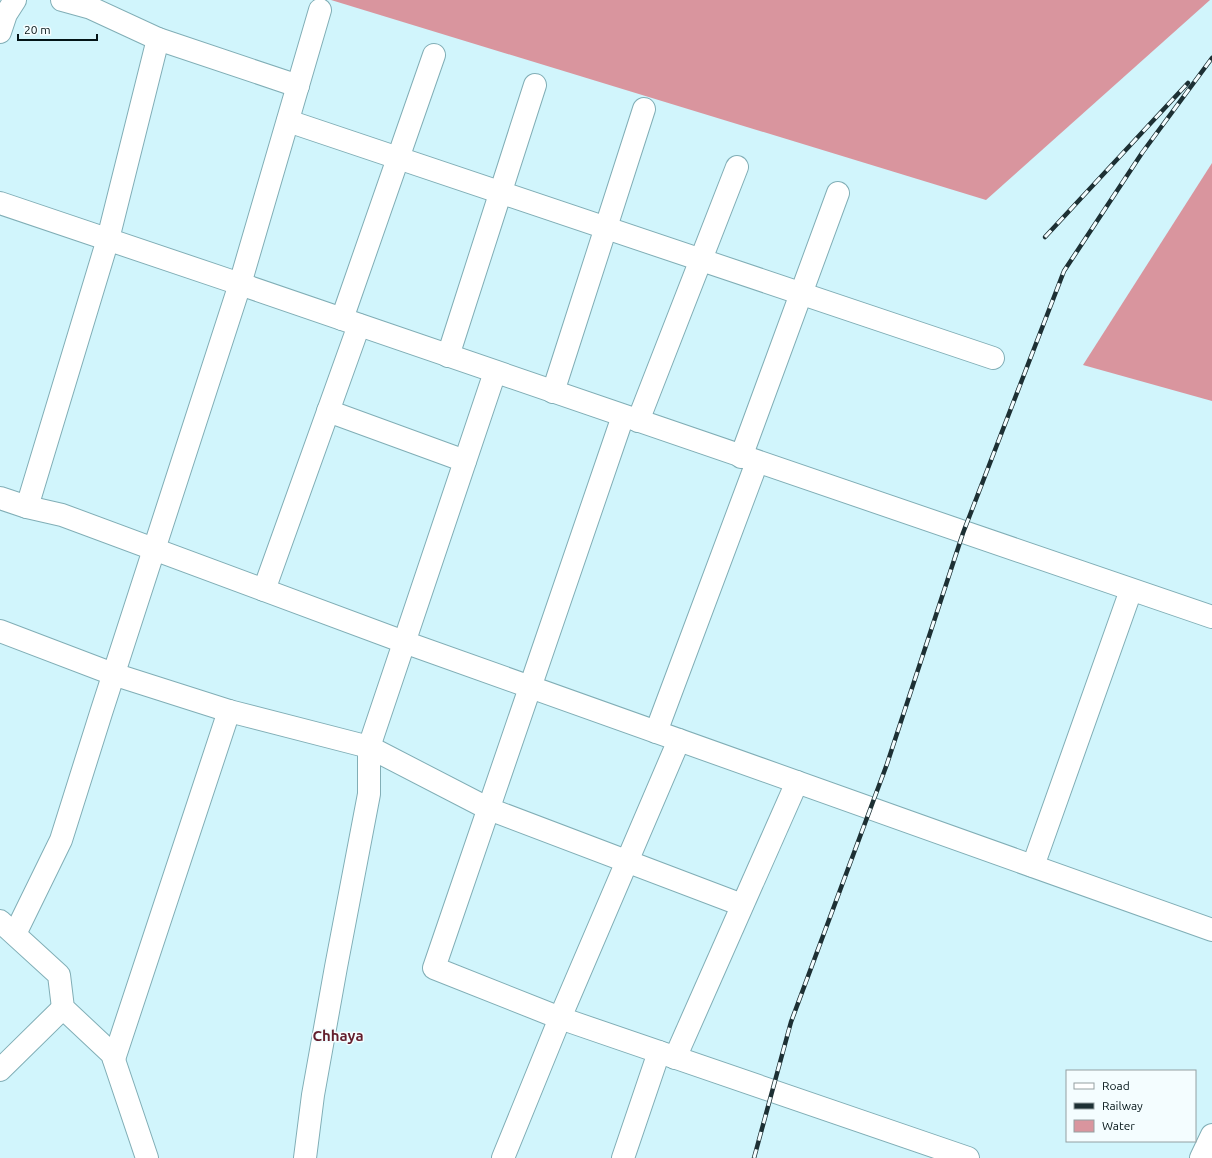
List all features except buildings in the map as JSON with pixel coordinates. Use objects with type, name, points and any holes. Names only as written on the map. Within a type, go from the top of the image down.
[{"type":"street","points":[[0,32],[6,14],[15,0]]},
{"type":"street","points":[[62,0],[91,8],[158,38],[298,86]]},
{"type":"street","points":[[147,1158],[112,1054],[63,1008],[59,975],[7,928],[61,840],[113,674],[240,284],[320,10]]},
{"type":"street","points":[[27,507],[108,239],[158,38]]},
{"type":"street","points":[[264,590],[328,412],[351,322],[398,158],[434,55]]},
{"type":"street","points":[[448,356],[535,85]]},
{"type":"street","points":[[553,392],[644,109]]},
{"type":"street","points":[[288,121],[993,358]]},
{"type":"street","points":[[737,167],[701,260],[631,418],[530,687],[434,968],[560,1018],[667,1055],[933,1152],[968,1158]]},
{"type":"street","points":[[656,732],[749,459],[801,294],[838,193]]},
{"type":"street","points":[[0,203],[1212,617]]},
{"type":"street","points":[[305,1158],[314,1095],[336,967],[369,794],[369,746],[495,372]]},
{"type":"street","points":[[328,412],[465,461]]},
{"type":"street","points":[[0,498],[27,507],[62,515],[404,642],[1212,930]]},
{"type":"street","points":[[1033,866],[1131,590]]},
{"type":"street","points":[[0,632],[113,674],[229,711],[369,746],[489,809],[628,860],[742,905]]},
{"type":"street","points":[[114,1060],[229,711]]},
{"type":"street","points":[[503,1158],[560,1018],[679,740]]},
{"type":"street","points":[[623,1158],[667,1055],[742,905],[797,782]]},
{"type":"street","points":[[0,1070],[63,1008]]},
{"type":"street","points":[[1201,1158],[1212,1135]]},
{"type":"water","points":[[331,0],[1210,0],[986,200]]},
{"type":"water","points":[[1212,163],[1212,401],[1083,365]]},
{"type":"railway","points":[[754,1158],[791,1022],[887,764],[963,533],[1064,271],[1142,153],[1212,58]]},
{"type":"railway","points":[[1045,237],[1188,83]]},
{"type":"district","name":"Chhaya","points":[[338,1035]]}]
